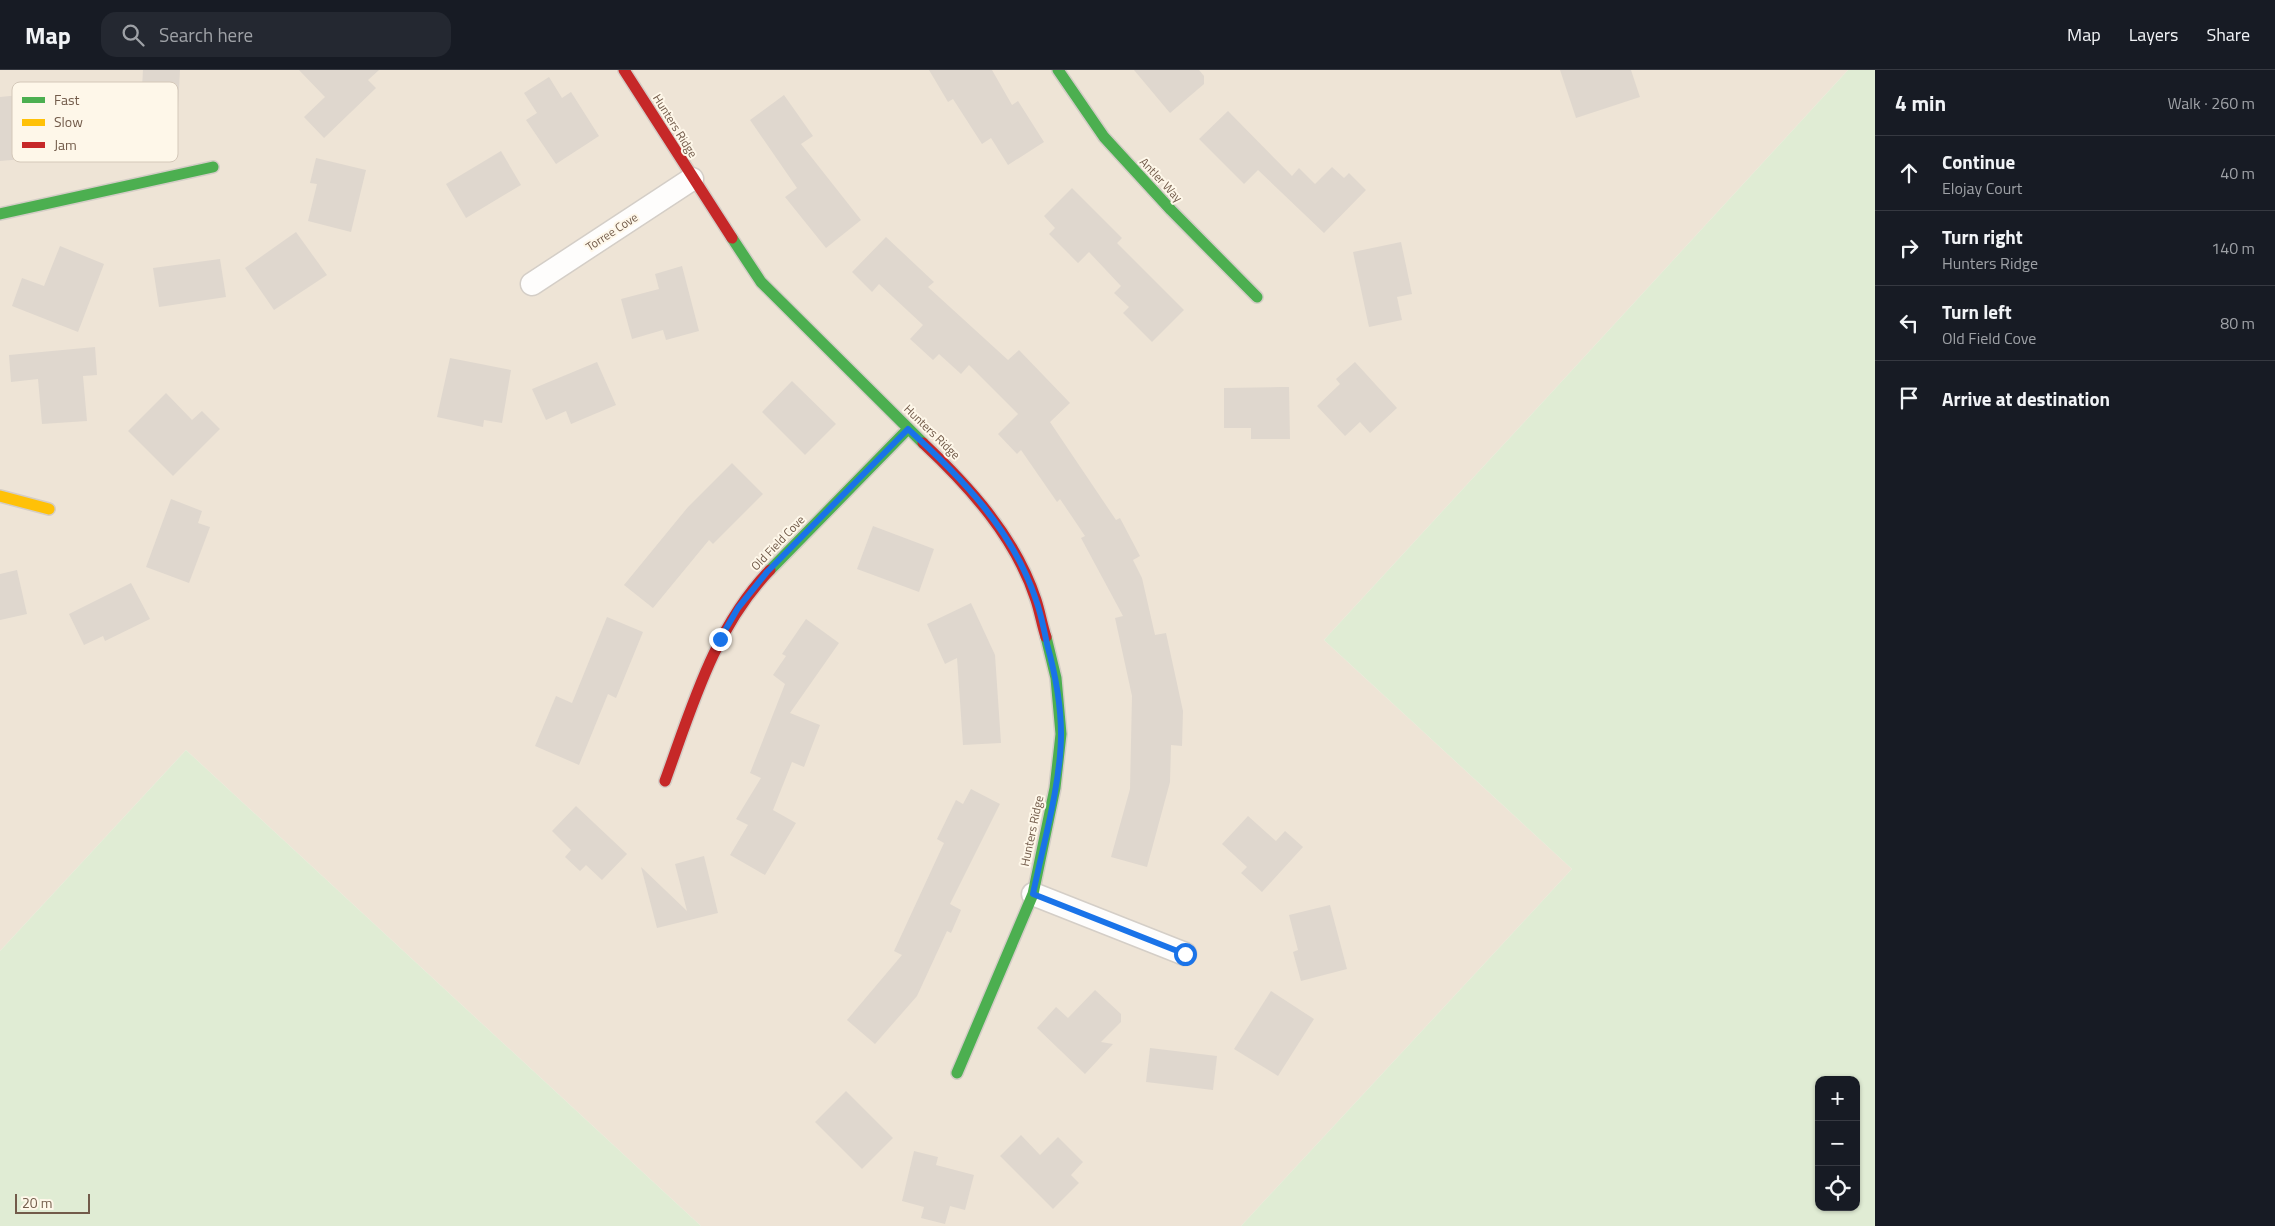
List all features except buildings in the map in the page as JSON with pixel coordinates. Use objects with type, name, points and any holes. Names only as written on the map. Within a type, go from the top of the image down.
[{"type":"street","name":"Hunters Ridge","points":[[624,70],[692,179],[761,282],[908,429],[947,465],[984,506],[1015,552],[1036,599],[1056,678],[1061,734],[1055,788],[1033,894],[957,1073]]},
{"type":"street","name":"Antler Way","points":[[1058,70],[1104,137],[1170,210],[1257,297]]},
{"type":"street","points":[[0,214],[213,167]]},
{"type":"street","name":"Torree Cove","points":[[532,284],[692,179]]},
{"type":"street","name":"Old Field Cove","points":[[665,781],[701,683],[720,639],[738,608],[767,572],[908,429]]},
{"type":"street","points":[[0,496],[49,509]]},
{"type":"street","points":[[1033,894],[1185,954]]},
{"type":"shaded area","points":[[0,70],[1848,70],[1324,640],[1572,869],[1241,1226],[701,1226],[186,750],[0,951]]},
{"type":"green space","points":[[1848,70],[1875,70],[1875,1226],[1241,1226],[1572,869],[1324,640]]},
{"type":"green space","points":[[186,750],[701,1226],[0,1226],[0,951]]},
{"type":"traffic: fast","points":[[1058,70],[1104,137],[1171,210],[1257,297]]},
{"type":"traffic: fast","points":[[0,214],[213,167]]},
{"type":"traffic: fast","points":[[732,238],[761,282],[923,443]]},
{"type":"traffic: fast","points":[[770,570],[908,429]]},
{"type":"traffic: fast","points":[[957,1073],[1033,894],[1055,788],[1061,734],[1056,678],[1046,637]]},
{"type":"traffic: slow","points":[[0,496],[49,509]]},
{"type":"traffic: jam","points":[[624,70],[732,238]]},
{"type":"traffic: jam","points":[[923,443],[958,477],[1004,535],[1027,577],[1036,600],[1046,637]]},
{"type":"traffic: jam","points":[[665,781],[695,697],[719,643],[734,617],[770,570]]},
{"type":"route","points":[[720,639],[738,608],[767,572],[908,429],[947,465],[984,506],[1015,552],[1036,599],[1056,678],[1061,734],[1055,788],[1033,894],[1185,954]]}]
